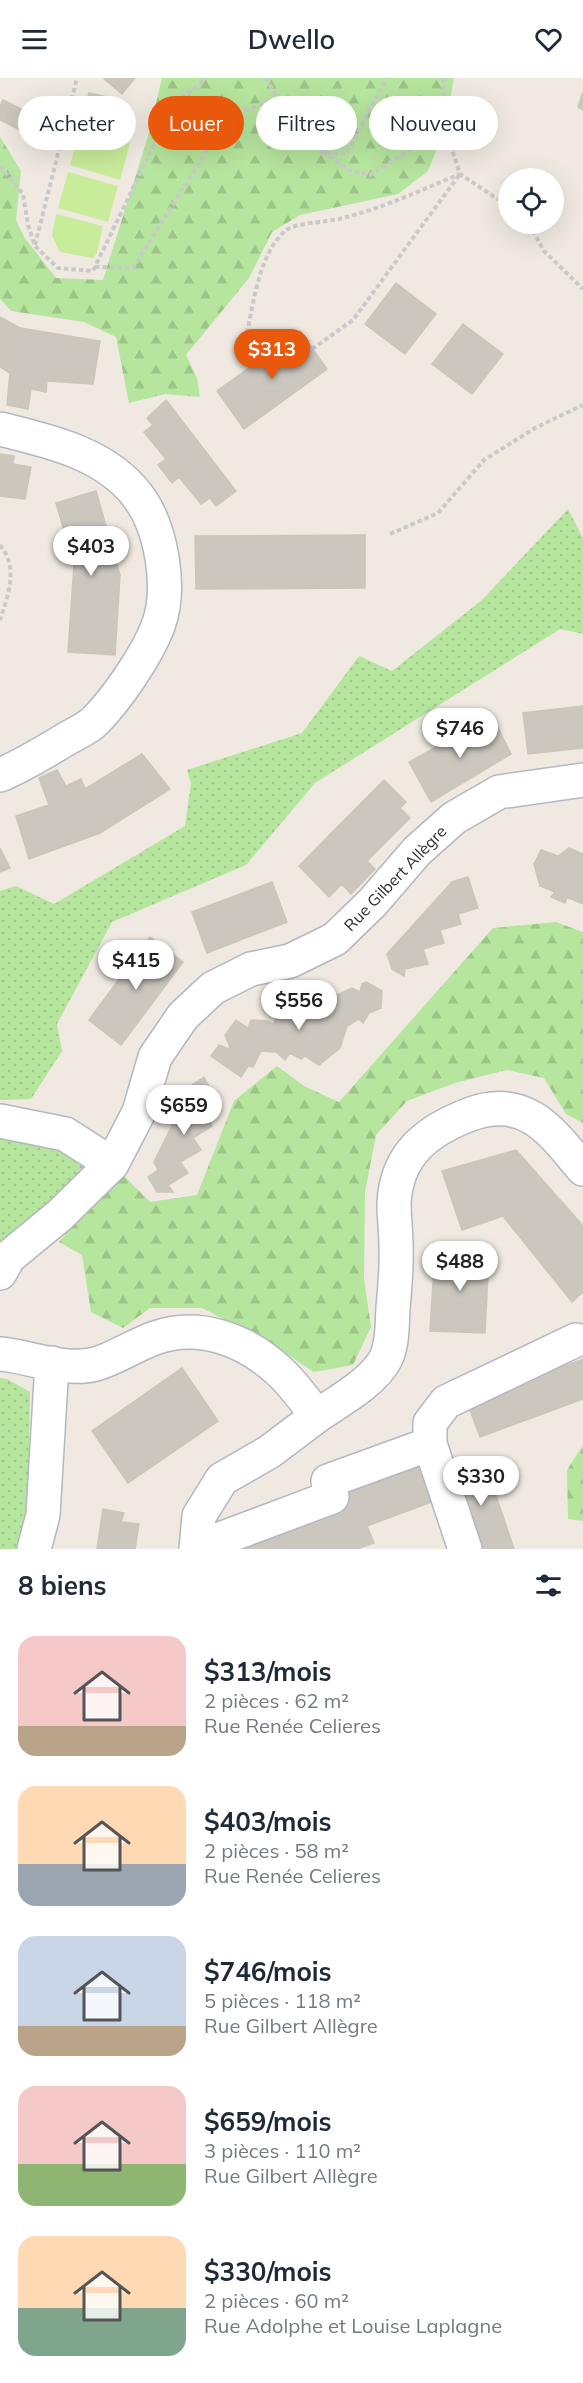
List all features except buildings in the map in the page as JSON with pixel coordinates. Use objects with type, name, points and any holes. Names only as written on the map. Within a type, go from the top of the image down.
[{"type":"street","points":[[0,429],[58,443],[90,458],[115,475],[137,495],[154,526],[164,564],[158,626],[128,681],[94,723],[0,775]]},
{"type":"street","name":"Rue Gilbert Allègre","points":[[0,1273],[9,1257],[60,1215],[112,1164],[139,1112],[155,1057],[183,1016],[213,988],[251,969],[290,961],[335,939],[374,903],[417,851],[454,818],[499,792],[583,780]]},
{"type":"street","points":[[430,1444],[328,1481],[332,1497],[196,1548],[199,1516],[222,1479],[269,1452],[368,1379],[386,1358],[392,1333],[394,1299],[396,1248],[394,1203],[399,1173],[413,1149],[447,1123],[481,1111],[510,1109],[533,1117],[551,1132],[583,1169]]},
{"type":"street","points":[[0,1121],[65,1134],[112,1164]]},
{"type":"street","points":[[3,1349],[52,1363],[95,1364],[157,1337],[188,1332],[218,1335],[245,1346],[279,1371],[317,1416]]},
{"type":"street","points":[[465,1549],[430,1444],[430,1424],[446,1402],[576,1340]]},
{"type":"street","points":[[34,1549],[42,1515],[52,1363]]},
{"type":"path","points":[[35,246],[77,78]]},
{"type":"path","points":[[0,166],[23,194],[28,225],[35,246],[58,268],[93,272],[174,103],[207,78]]},
{"type":"path","points":[[266,78],[277,96]]},
{"type":"path","points":[[322,152],[346,154],[387,78]]},
{"type":"path","points":[[444,78],[444,96]]},
{"type":"path","points":[[95,267],[133,267],[211,144],[239,113],[256,106]]},
{"type":"path","points":[[322,152],[349,170],[370,176],[410,150]]},
{"type":"path","points":[[452,150],[460,174],[498,199]]},
{"type":"path","points":[[312,349],[353,320],[460,174]]},
{"type":"path","points":[[247,333],[257,287],[272,247],[287,228],[340,219],[400,199],[460,174]]},
{"type":"path","points":[[535,234],[544,251],[583,290]]},
{"type":"path","points":[[390,534],[438,513],[484,460],[535,428],[583,405]]},
{"type":"path","points":[[0,545],[10,558],[10,588],[0,620]]},
{"type":"green space","points":[[162,78],[454,78],[451,96],[369,96],[369,150],[436,150],[428,171],[398,194],[300,215],[272,232],[249,278],[186,355],[197,378],[200,397],[165,394],[129,403],[116,337],[84,322],[11,311],[0,299],[0,137],[21,171],[16,220],[24,237],[56,278],[103,280],[148,136],[148,150],[244,150],[244,96],[158,96]]},
{"type":"green space","points":[[74,150],[128,150],[120,180],[70,165]]},
{"type":"green space","points":[[68,172],[118,186],[108,222],[58,208]]},
{"type":"green space","points":[[56,214],[103,226],[97,253],[93,258],[60,252],[52,236]]},
{"type":"green space","points":[[568,509],[583,538],[583,634],[560,629],[315,783],[246,865],[112,922],[57,1024],[62,1051],[31,1099],[0,1100],[0,891],[16,886],[54,904],[185,826],[191,783],[187,770],[302,733],[359,656],[392,671],[482,600]]},
{"type":"green space","points":[[556,922],[583,932],[583,1123],[566,1114],[544,1078],[507,1070],[455,1083],[407,1101],[376,1135],[365,1192],[364,1279],[371,1327],[353,1365],[314,1372],[265,1340],[202,1308],[150,1308],[123,1328],[91,1312],[82,1255],[59,1242],[77,1220],[112,1164],[150,1202],[197,1195],[234,1101],[277,1066],[304,1086],[339,1102],[493,928]]},
{"type":"green space","points":[[0,1121],[112,1164],[0,1273]]},
{"type":"green space","points":[[0,1378],[7,1379],[30,1392],[28,1513],[22,1549],[0,1549]]},
{"type":"green space","points":[[583,1445],[583,1521],[568,1519],[567,1470]]}]
